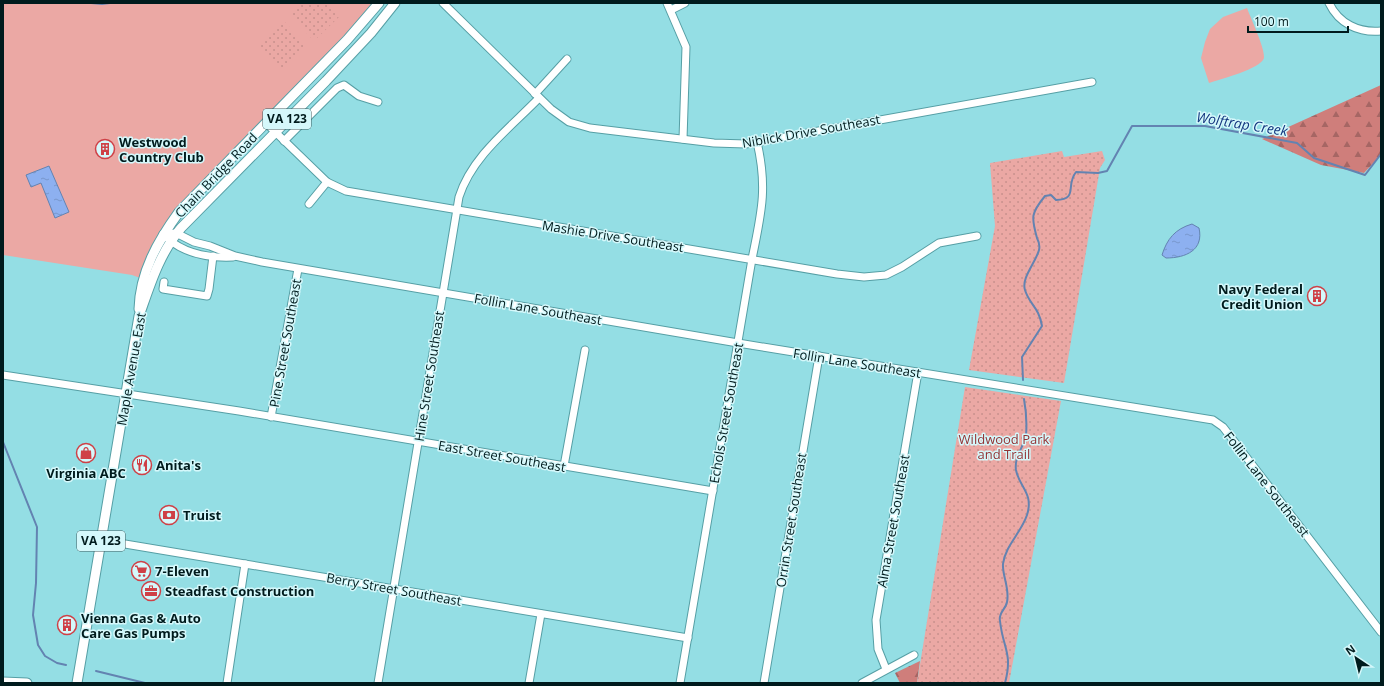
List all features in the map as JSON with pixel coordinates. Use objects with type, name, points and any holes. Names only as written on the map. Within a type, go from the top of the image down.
[{"type":"main road","name":"Chain Bridge Road","points":[[139,316],[141,286],[154,250],[162,234],[192,198],[342,46],[380,3]]},
{"type":"main road","name":"Maple Avenue East","points":[[77,683],[139,316],[155,270],[176,233],[371,33],[395,3]]},
{"type":"main road","points":[[3,682],[27,683]]},
{"type":"street","name":"Niblick Drive Southeast","points":[[443,3],[537,96],[561,117],[580,126],[683,139],[738,144],[757,142],[1092,82]]},
{"type":"street","points":[[683,139],[686,46],[669,6],[685,3]]},
{"type":"street","points":[[1329,3],[1338,17],[1350,26],[1364,31],[1381,31]]},
{"type":"street","name":"Hine Street Southeast","points":[[378,683],[443,293],[463,186],[474,166],[537,96],[566,59]]},
{"type":"street","points":[[284,142],[337,88],[344,85],[359,96],[378,102]]},
{"type":"street","name":"Mashie Drive Southeast","points":[[266,123],[327,182],[346,191],[837,274],[875,277],[893,272],[939,243],[977,236]]},
{"type":"street","name":"Echols Street Southeast","points":[[680,683],[762,205],[764,188],[761,160],[757,142]]},
{"type":"street","points":[[308,204],[327,182]]},
{"type":"street","points":[[162,234],[176,233]]},
{"type":"street","name":"Follin Lane Southeast","points":[[176,233],[194,242],[210,246],[235,256],[298,269],[738,343],[1201,418],[1218,423],[1381,632]]},
{"type":"street","name":"Follin Lane Southeast","points":[[162,234],[188,251],[213,256],[235,256]]},
{"type":"street","points":[[164,282],[163,289],[207,296],[213,256]]},
{"type":"street","name":"Pine Street Southeast","points":[[271,417],[298,269]]},
{"type":"street","points":[[564,466],[585,350]]},
{"type":"street","name":"Orrin Street Southeast","points":[[764,683],[819,356]]},
{"type":"street","name":"Alma Street Southeast","points":[[886,669],[878,649],[876,620],[918,372]]},
{"type":"street","name":"East Street Southeast","points":[[3,375],[419,441],[713,491]]},
{"type":"street","name":"Berry Street Southeast","points":[[101,540],[208,556],[246,564],[688,638]]},
{"type":"street","points":[[227,683],[246,564]]},
{"type":"street","points":[[529,683],[541,614]]},
{"type":"street","points":[[862,683],[914,655]]},
{"type":"green space","name":"Westwood Country Club","points":[[3,3],[379,3],[163,234],[143,279],[132,275],[3,255]]},
{"type":"green space","points":[[301,3],[328,3],[340,16],[314,41],[289,14]]},
{"type":"green space","points":[[1247,8],[1260,41],[1264,58],[1256,66],[1248,70],[1209,83],[1201,58],[1210,29],[1223,17]]},
{"type":"green space","points":[[283,20],[307,46],[281,71],[257,45]]},
{"type":"green space","points":[[1381,85],[1381,155],[1364,173],[1321,165],[1262,139]]},
{"type":"green space","points":[[1062,151],[1064,157],[1102,151],[1105,160],[1100,168],[1064,383],[969,370],[995,226],[990,163]]},
{"type":"green space","name":"Wildwood Park and Trail","points":[[965,387],[1061,401],[1009,683],[917,683]]},
{"type":"green space","points":[[920,661],[917,683],[900,683],[895,673]]},
{"type":"water","points":[[49,166],[69,212],[55,218],[41,183],[31,187],[26,175]]},
{"type":"water","points":[[1192,224],[1199,228],[1200,236],[1196,247],[1187,254],[1173,258],[1166,258],[1162,255],[1166,244],[1172,235]]},
{"type":"waterway","points":[[91,3],[110,3]]},
{"type":"waterway","name":"Wolftrap Creek","points":[[1023,380],[1022,357],[1042,326],[1039,314],[1029,299],[1024,285],[1039,248],[1039,242],[1033,220],[1035,211],[1045,196],[1051,195],[1056,200],[1067,197],[1070,194],[1071,182],[1076,172],[1098,173],[1107,171],[1132,126],[1205,126],[1297,143],[1314,158],[1365,175],[1381,154]]},
{"type":"waterway","name":"Wolftrap Creek","points":[[1005,683],[1008,658],[1001,630],[1000,618],[1008,597],[1003,564],[1004,557],[1021,528],[1029,507],[1029,501],[1016,470],[1016,460],[1026,435],[1024,399]]},
{"type":"waterway","name":"Wolftrap Creek","points":[[3,442],[37,527],[36,583],[33,615],[38,645],[45,656],[57,663],[66,665]]},
{"type":"waterway","name":"Wolftrap Creek","points":[[96,671],[145,683]]},
{"type":"place","name":"Westwood Country Club","points":[[105,149]]},
{"type":"place","name":"Navy Federal Credit Union","points":[[1317,296]]},
{"type":"place","name":"Virginia ABC","points":[[86,453]]},
{"type":"place","name":"Anita's","points":[[142,465]]},
{"type":"place","name":"Truist","points":[[169,515]]},
{"type":"place","name":"7-Eleven","points":[[141,571]]},
{"type":"place","name":"Steadfast Construction","points":[[151,591]]},
{"type":"place","name":"Vienna Gas & Auto Care Gas Pumps","points":[[67,625]]}]
